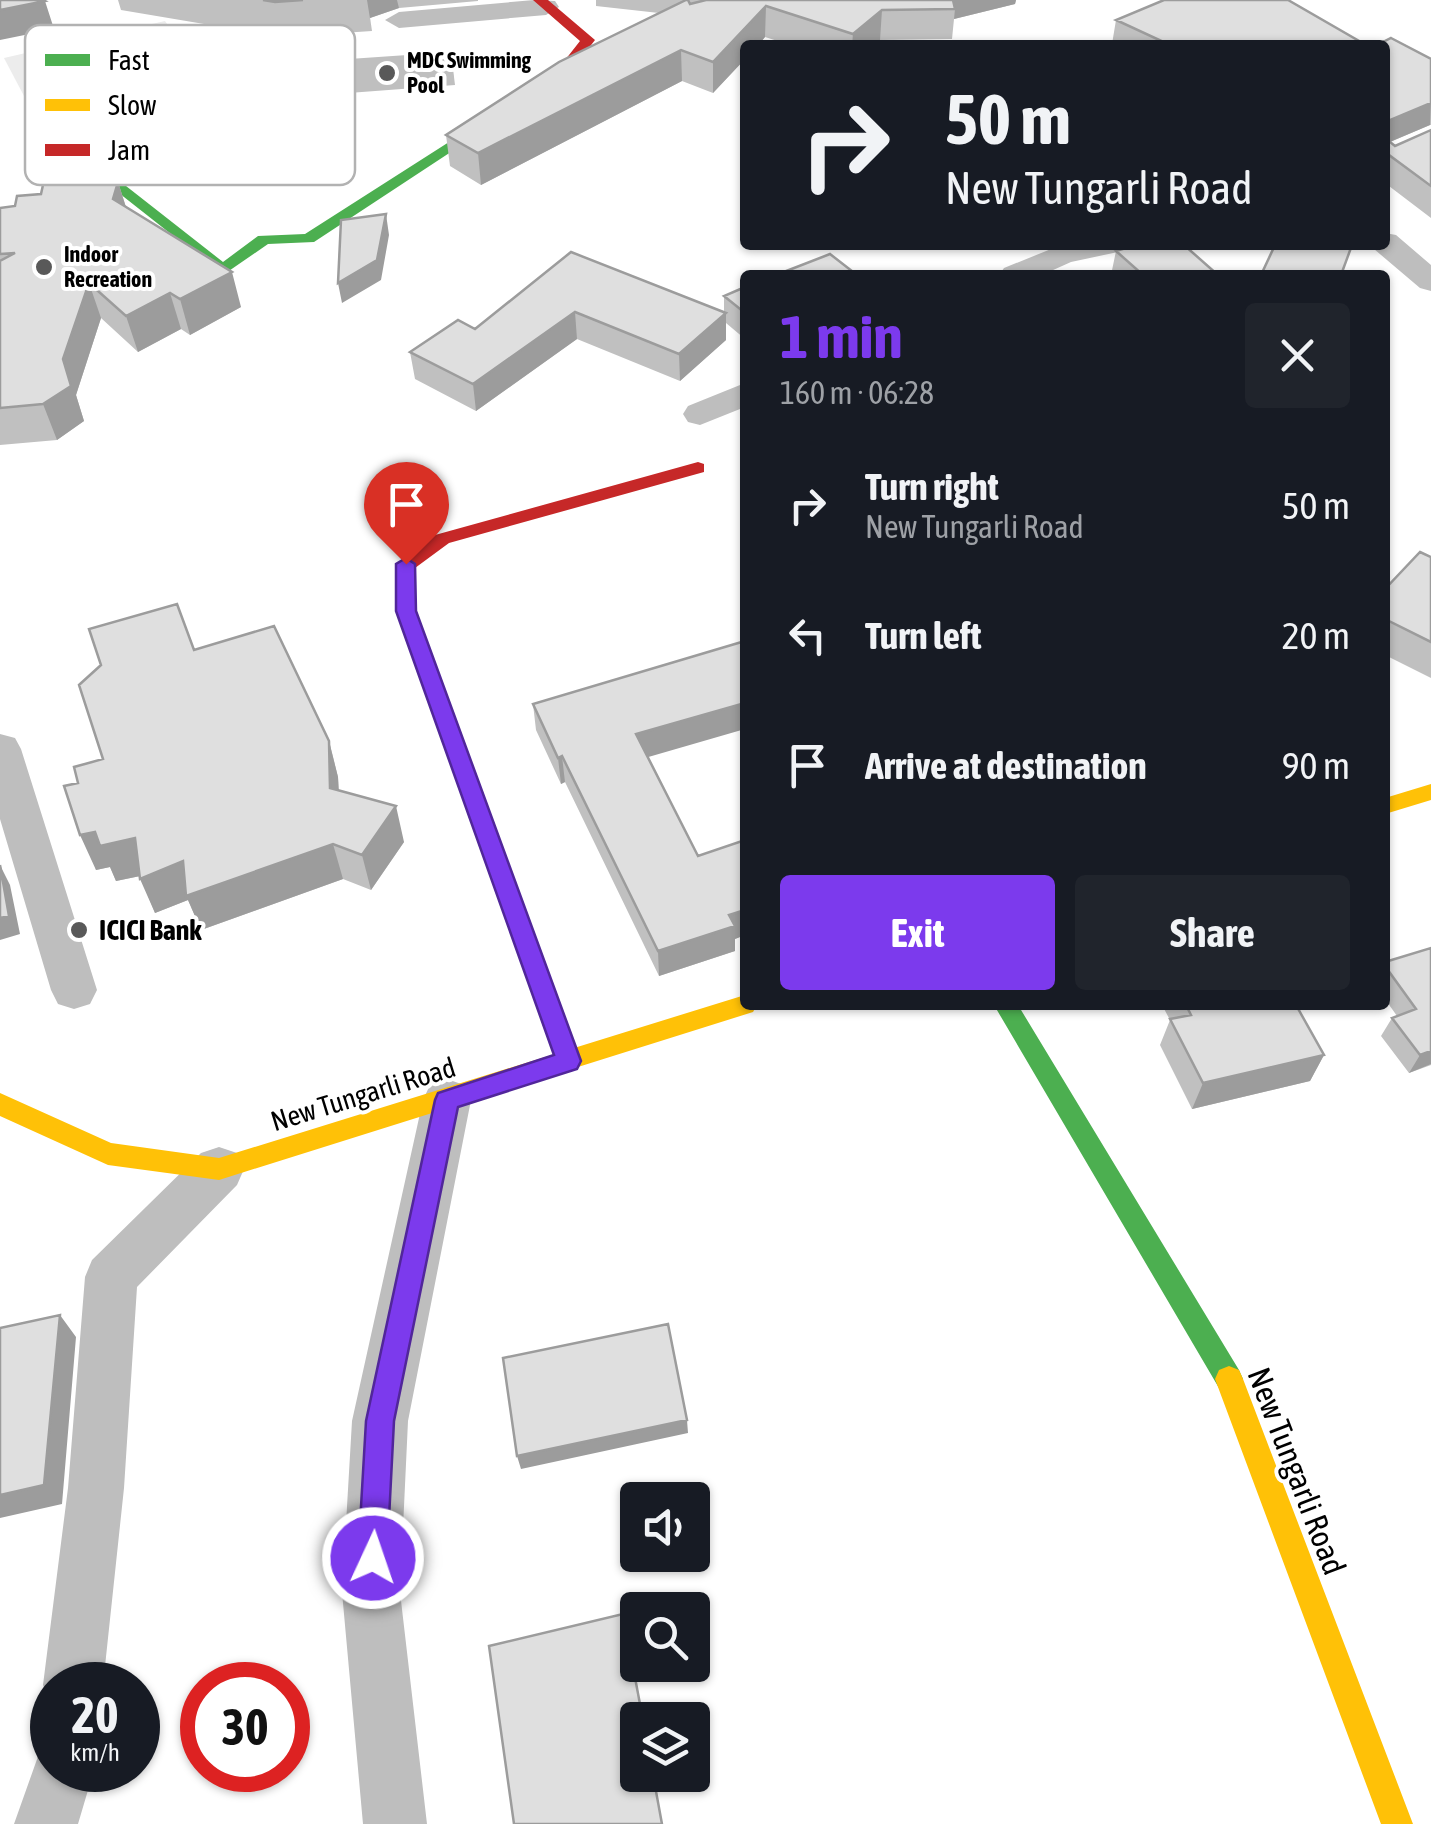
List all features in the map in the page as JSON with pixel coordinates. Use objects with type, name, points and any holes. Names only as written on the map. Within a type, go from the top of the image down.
[{"type":"street","points":[[118,185],[223,270],[264,239],[308,239],[563,72],[588,40],[543,3],[399,20]]},
{"type":"street","points":[[0,227],[100,185]]},
{"type":"street","points":[[1390,246],[1431,282]]},
{"type":"street","points":[[1026,270],[1060,255],[1084,250]]},
{"type":"street","points":[[700,414],[740,396]]},
{"type":"street","points":[[568,1061],[406,611],[406,564],[442,539],[698,468]]},
{"type":"street","points":[[0,748],[74,990]]},
{"type":"street","points":[[1390,804],[1431,792]]},
{"type":"street","name":"New Tungarli Road","points":[[0,1104],[108,1154],[220,1170],[740,1007]]},
{"type":"street","name":"New Tungarli Road","points":[[1009,1010],[1232,1385],[1396,1824]]},
{"type":"street","points":[[395,1824],[371,1592],[380,1421],[447,1100]]},
{"type":"street","points":[[75,1662],[96,1488],[112,1278],[220,1170]]},
{"type":"street","points":[[46,1824],[55,1792]]},
{"type":"shaded area","name":"MDC Swimming Pool","points":[[451,52],[455,85],[355,93],[355,59]]},
{"type":"shaded area","points":[[25,53],[25,96],[24,96],[4,58]]},
{"type":"building","points":[[0,0],[43,0],[45,1],[0,10]]},
{"type":"building","points":[[686,0],[690,4],[706,0],[953,0],[955,9],[882,10],[853,34],[766,6],[713,62],[681,50],[478,153],[446,135],[559,62]]},
{"type":"building","points":[[1164,0],[1288,0],[1357,40],[1159,40],[1116,20]]},
{"type":"building","points":[[1391,38],[1431,59],[1431,103],[1390,120],[1390,40]]},
{"type":"building","points":[[1431,130],[1431,186],[1390,156],[1390,142],[1395,146]]},
{"type":"building","points":[[43,185],[117,185],[113,199],[232,272],[180,299],[170,293],[126,316],[89,283],[63,359],[71,386],[43,404],[0,408],[0,261],[15,253],[0,254],[0,208],[15,206],[17,196],[41,194]]},
{"type":"building","points":[[386,214],[377,260],[338,283],[341,220]]},
{"type":"building","points":[[1190,250],[1212,270],[1137,270],[1116,251]]},
{"type":"building","points":[[1273,250],[1350,250],[1343,270],[1263,270]]},
{"type":"building","points":[[571,252],[726,313],[679,354],[575,312],[473,384],[410,352],[458,320],[475,329]]},
{"type":"building","points":[[830,254],[851,270],[789,270]]},
{"type":"building","points":[[740,289],[740,309],[724,296]]},
{"type":"building","points":[[1420,552],[1431,557],[1431,642],[1390,622],[1390,584]]},
{"type":"building","points":[[177,604],[194,650],[274,626],[329,741],[330,788],[396,806],[362,855],[333,844],[186,896],[183,861],[140,879],[135,838],[100,846],[95,832],[80,835],[64,786],[78,783],[74,767],[103,759],[79,685],[101,665],[89,629]]},
{"type":"building","points":[[740,642],[740,704],[636,734],[698,856],[740,842],[740,912],[729,915],[735,926],[658,951],[533,704]]},
{"type":"building","points":[[0,865],[9,916],[0,918]]},
{"type":"building","points":[[1431,948],[1431,1051],[1420,1055],[1392,1018],[1416,1009],[1390,973],[1390,960]]},
{"type":"building","points":[[1188,1010],[1299,1010],[1324,1055],[1203,1083],[1170,1019],[1191,1015]]},
{"type":"building","points":[[60,1315],[44,1485],[0,1495],[0,1328]]},
{"type":"building","points":[[668,1324],[687,1420],[517,1456],[503,1358]]},
{"type":"building","points":[[620,1615],[620,1682],[636,1682],[640,1702],[620,1702],[620,1792],[656,1792],[662,1824],[514,1824],[489,1646]]},
{"type":"traffic: fast","points":[[118,185],[223,270],[264,239],[308,239],[496,116]]},
{"type":"traffic: fast","points":[[0,227],[100,185]]},
{"type":"traffic: fast","points":[[1009,1010],[1229,1379]]},
{"type":"traffic: slow","points":[[1390,804],[1431,792]]},
{"type":"traffic: slow","points":[[0,1104],[108,1154],[219,1169],[740,1007]]},
{"type":"traffic: slow","points":[[1229,1379],[1397,1824]]},
{"type":"traffic: jam","points":[[496,116],[563,72],[588,40],[540,0]]},
{"type":"traffic: jam","points":[[568,1061],[406,611],[405,565],[442,539],[698,468]]},
{"type":"place","name":"MDC Swimming Pool","points":[[387,73]]},
{"type":"place","name":"Indoor Recreation","points":[[44,267]]},
{"type":"place","name":"ICICI Bank","points":[[79,930]]},
{"type":"route","points":[[373,1558],[380,1421],[447,1100],[568,1061],[406,611],[406,564]]}]
